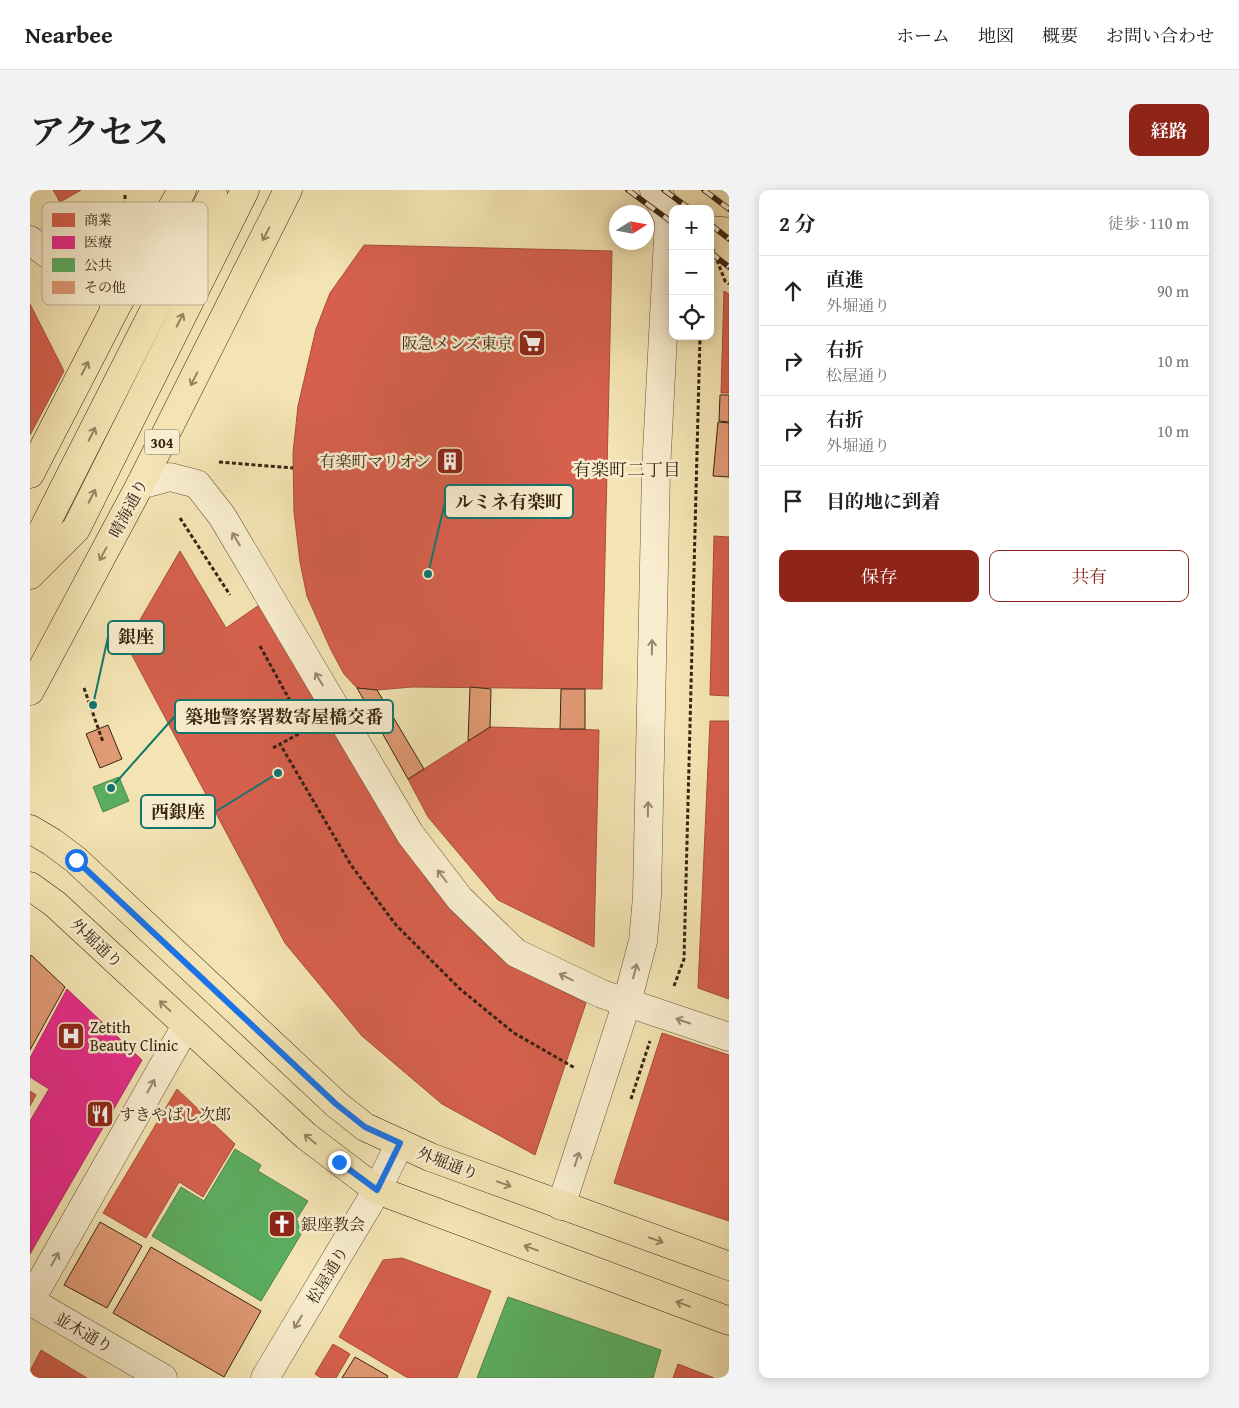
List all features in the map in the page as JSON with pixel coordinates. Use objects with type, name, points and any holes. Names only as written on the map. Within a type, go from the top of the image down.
[{"type":"main road","name":"304","points":[[208,264],[245,190]]},
{"type":"main road","name":"晴海通り","points":[[30,690],[140,485],[288,190]]},
{"type":"main road","points":[[688,190],[707,201],[729,203]]},
{"type":"main road","points":[[208,204],[213,194]]},
{"type":"main road","points":[[30,474],[118,305]]},
{"type":"main road","points":[[30,555],[157,305]]},
{"type":"main road","name":"304","points":[[30,575],[76,529],[188,305]]},
{"type":"main road","name":"外堀通り","points":[[30,829],[52,842],[76,860],[336,1104],[365,1127],[430,1157],[729,1266]]},
{"type":"main road","name":"外堀通り","points":[[30,886],[55,904],[306,1136],[377,1190],[729,1321]]},
{"type":"street","points":[[562,1206],[627,1002],[643,941],[646,897],[655,504],[669,219],[654,190]]},
{"type":"street","points":[[30,240],[42,250]]},
{"type":"street","points":[[115,305],[116,309]]},
{"type":"street","points":[[140,485],[170,477],[196,484],[222,516],[410,834],[460,899],[516,952],[602,994],[729,1037]]},
{"type":"street","points":[[30,1301],[186,1026]]},
{"type":"street","name":"松屋通り","points":[[265,1378],[377,1190],[400,1143]]},
{"type":"street","name":"並木通り","points":[[30,1301],[163,1378]]},
{"type":"path","points":[[713,250],[725,281],[729,284]]},
{"type":"path","points":[[672,993],[684,959],[700,340]]},
{"type":"path","points":[[217,461],[292,468]]},
{"type":"path","points":[[180,518],[233,600]]},
{"type":"path","points":[[257,639],[306,730],[273,748]]},
{"type":"path","points":[[84,688],[103,742]]},
{"type":"path","points":[[280,744],[351,865],[396,925],[450,978],[514,1033],[576,1069]]},
{"type":"path","points":[[445,983],[450,978]]},
{"type":"building: 商業","points":[[53,190],[81,190],[60,202]]},
{"type":"building: 商業","name":"有楽町マリオン","points":[[364,245],[612,251],[602,689],[412,687],[377,690],[357,688],[344,674],[331,650],[307,596],[300,562],[294,512],[293,453],[298,406],[316,329],[330,293]]},
{"type":"building: 商業","points":[[724,291],[729,294],[729,393],[721,393]]},
{"type":"building: 商業","points":[[30,304],[64,371],[30,435]]},
{"type":"building: 商業","points":[[714,536],[729,537],[729,696],[710,695]]},
{"type":"building: 商業","points":[[180,551],[226,628],[262,603],[428,882],[484,943],[526,973],[586,1003],[535,1155],[442,1104],[362,1036],[285,943],[126,644]]},
{"type":"building: 商業","points":[[710,721],[729,721],[729,999],[698,988]]},
{"type":"building: 商業","points":[[490,727],[599,730],[594,947],[498,900],[428,817],[408,779]]},
{"type":"building: 商業","points":[[662,1033],[729,1055],[729,1221],[614,1183]]},
{"type":"building: 商業","points":[[177,1089],[235,1144],[203,1197],[179,1182],[146,1238],[103,1213]]},
{"type":"building: 商業","points":[[30,1091],[36,1095],[30,1106]]},
{"type":"building: 商業","points":[[402,1258],[491,1291],[457,1378],[408,1378],[339,1337],[383,1260]]},
{"type":"building: 商業","points":[[333,1344],[350,1354],[336,1378],[321,1378],[315,1374]]},
{"type":"building: 商業","points":[[41,1350],[87,1378],[30,1378],[30,1371]]},
{"type":"building: 商業","points":[[678,1364],[714,1378],[673,1378]]},
{"type":"building: 医療","points":[[67,989],[142,1060],[30,1254],[30,1121],[49,1089],[30,1077],[30,1058]]},
{"type":"building: 公共","points":[[119,777],[129,801],[103,812],[93,787]]},
{"type":"building: 公共","points":[[235,1149],[261,1165],[258,1171],[308,1201],[296,1220],[306,1226],[261,1301],[152,1236],[181,1187],[204,1201]]},
{"type":"building: 公共","points":[[508,1297],[661,1350],[653,1378],[477,1378]]},
{"type":"building: その他","points":[[720,395],[729,395],[729,422],[719,421]]},
{"type":"building: その他","points":[[718,422],[729,423],[729,477],[713,476]]},
{"type":"building: その他","points":[[470,687],[491,689],[490,727],[468,741]]},
{"type":"building: その他","points":[[357,688],[377,690],[424,769],[408,779]]},
{"type":"building: その他","points":[[561,689],[585,689],[585,729],[560,729]]},
{"type":"building: その他","points":[[108,725],[122,759],[100,768],[86,734]]},
{"type":"building: その他","points":[[31,955],[65,987],[30,1050],[30,957]]},
{"type":"building: その他","points":[[100,1222],[142,1246],[107,1308],[64,1285]]},
{"type":"building: その他","points":[[151,1247],[261,1311],[224,1377],[113,1313]]},
{"type":"building: その他","points":[[355,1357],[388,1376],[387,1378],[342,1378]]},
{"type":"railway","points":[[628,190],[669,220]]},
{"type":"railway","points":[[664,190],[685,205]]},
{"type":"railway","points":[[704,190],[729,209]]},
{"type":"railway","points":[[714,227],[729,239]]},
{"type":"railway","points":[[714,255],[729,267]]},
{"type":"place","name":"阪急メンズ東京","points":[[532,343]]},
{"type":"place","name":"有楽町マリオン","points":[[450,461]]},
{"type":"place","name":"ルミネ有楽町","points":[[428,574]]},
{"type":"place","name":"銀座","points":[[93,705]]},
{"type":"place","name":"西銀座","points":[[278,773]]},
{"type":"place","name":"築地警察署数寄屋橋交番","points":[[111,788]]},
{"type":"place","name":"Zetith Beauty Clinic","points":[[71,1036]]},
{"type":"place","name":"すきやばし次郎","points":[[100,1114]]},
{"type":"place","name":"銀座教会","points":[[282,1224]]},
{"type":"district","name":"有楽町二丁目","points":[[627,469]]},
{"type":"route","points":[[76,860],[336,1104],[365,1127],[400,1143],[377,1190],[339,1162]]}]
